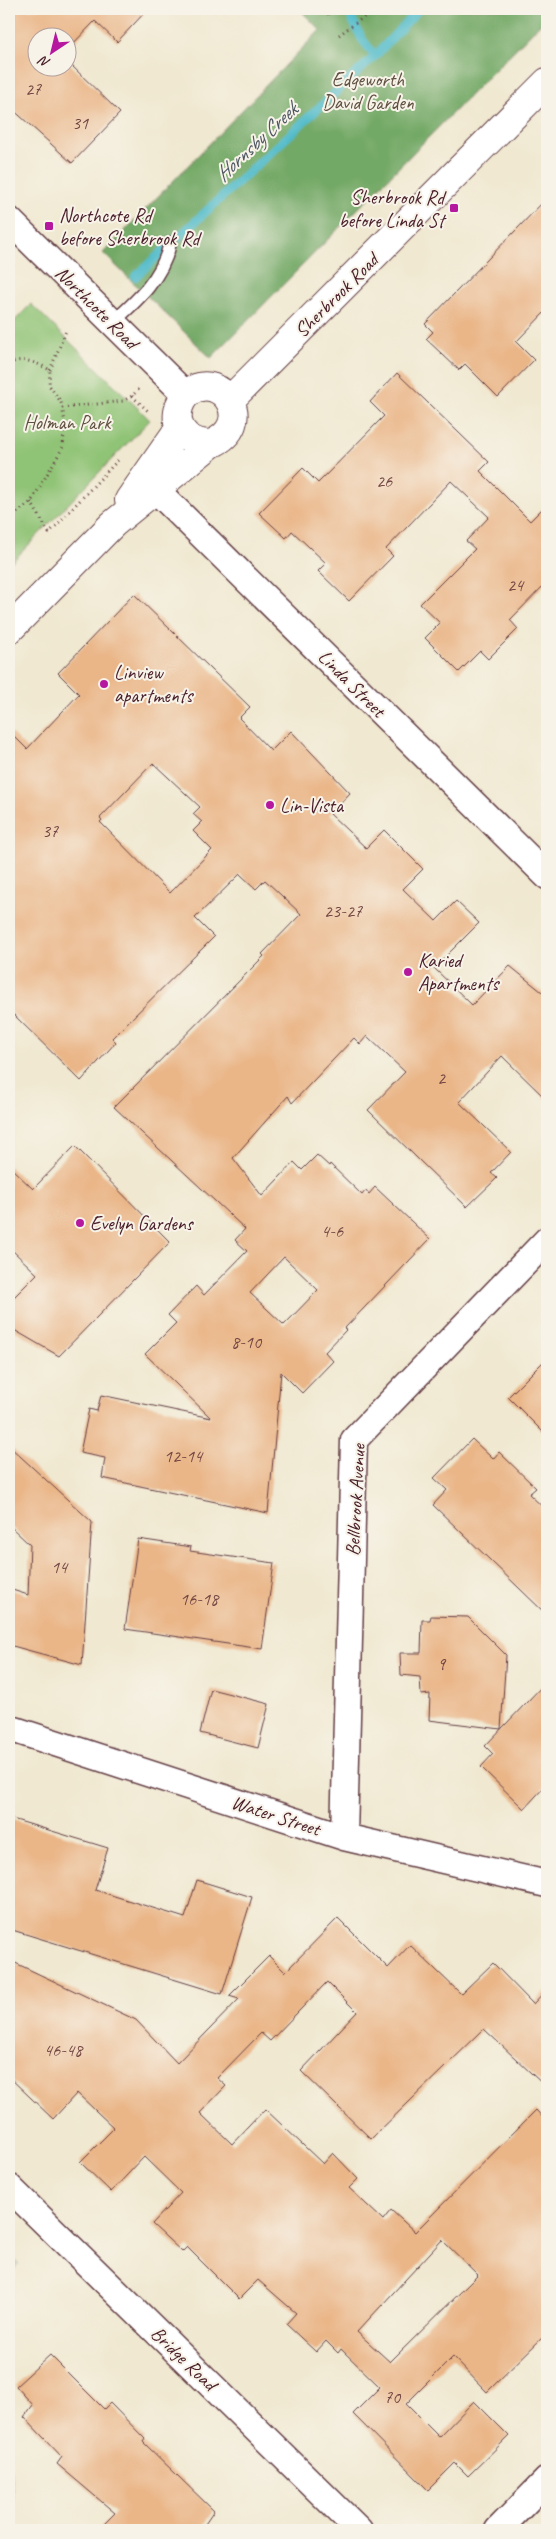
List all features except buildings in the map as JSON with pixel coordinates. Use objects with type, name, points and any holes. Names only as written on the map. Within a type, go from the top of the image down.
[{"type":"main road","name":"Sherbrook Road","points":[[230,400],[547,82]]},
{"type":"main road","points":[[9,630],[113,524],[227,434],[232,427],[234,409],[230,400],[224,394],[209,387],[193,390],[186,395],[178,410],[180,428],[193,441],[212,444]]},
{"type":"main road","points":[[113,524],[180,428]]},
{"type":"street","name":"Northcote Road","points":[[9,220],[186,395]]},
{"type":"street","name":"Linda Street","points":[[156,490],[547,876]]},
{"type":"street","name":"Bellbrook Avenue","points":[[344,1837],[354,1440],[547,1240]]},
{"type":"street","name":"Water Street","points":[[9,1728],[344,1837],[547,1884]]},
{"type":"street","name":"Bridge Road","points":[[9,2187],[359,2530]]},
{"type":"street","points":[[498,2530],[547,2480]]},
{"type":"lane","points":[[113,322],[148,289],[167,257],[170,243]]},
{"type":"path","points":[[327,9],[329,18]]},
{"type":"path","points":[[339,35],[374,9]]},
{"type":"path","points":[[9,519],[31,502],[63,447],[65,422],[62,408],[49,385],[50,370],[66,331]]},
{"type":"path","points":[[9,364],[16,359],[23,360],[38,363],[50,370]]},
{"type":"path","points":[[62,408],[123,401],[132,396],[158,368]]},
{"type":"path","points":[[132,396],[151,414]]},
{"type":"path","points":[[31,502],[49,533],[123,455]]},
{"type":"shaded area","points":[[9,2253],[20,2264],[9,2275]]},
{"type":"green space","name":"Edgeworth David Garden","points":[[299,9],[547,9],[547,17],[211,358],[103,253],[320,30]]},
{"type":"green space","name":"Holman Park","points":[[31,304],[150,420],[9,565],[9,327]]},
{"type":"green space","points":[[9,2462],[16,2530],[9,2530]]},
{"type":"waterway","points":[[347,9],[362,39],[375,56]]},
{"type":"waterway","name":"Hornsby Creek","points":[[135,277],[375,56],[419,9]]},
{"type":"place","name":"Sherbrook Rd before Linda St","points":[[454,208]]},
{"type":"place","name":"Northcote Rd before Sherbrook Rd","points":[[49,226]]},
{"type":"place","name":"Linview apartments","points":[[104,684]]},
{"type":"place","name":"Lin-Vista","points":[[270,805]]},
{"type":"place","name":"Karied Apartments","points":[[408,972]]},
{"type":"place","name":"Evelyn Gardens","points":[[80,1223]]}]
